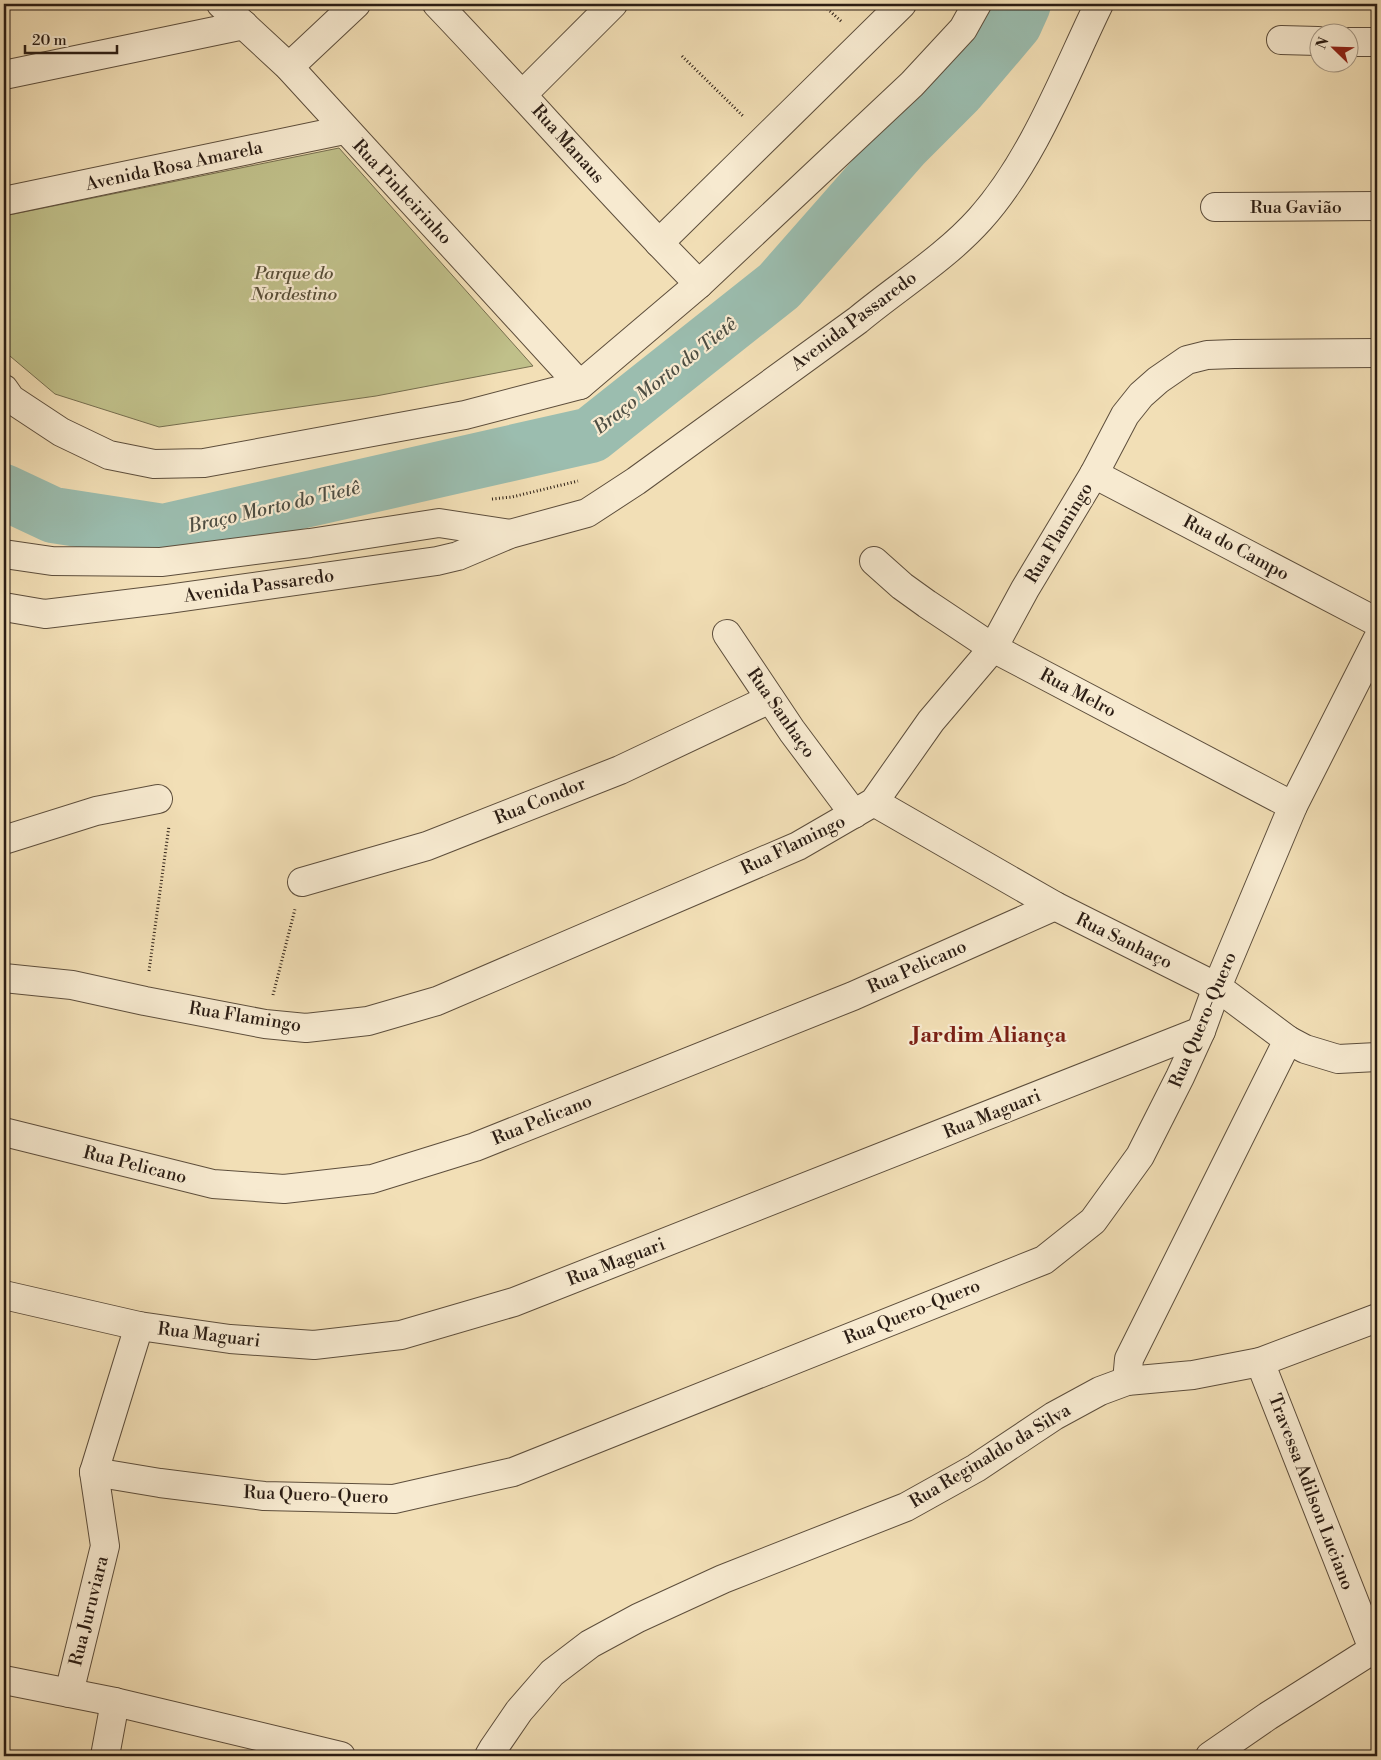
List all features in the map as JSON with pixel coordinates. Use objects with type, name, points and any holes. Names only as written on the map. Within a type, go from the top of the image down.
[{"type":"street","name":"Rua Pinheirinho","points":[[221,4],[289,68],[580,385]]},
{"type":"street","points":[[289,68],[356,4]]},
{"type":"street","name":"Rua Manaus","points":[[437,4],[699,284]]},
{"type":"street","points":[[523,94],[613,4]]},
{"type":"street","points":[[659,243],[902,4]]},
{"type":"street","points":[[4,389],[11,399],[61,432],[109,455],[154,464],[204,463],[465,415],[580,385],[699,284],[912,84],[963,29],[977,4]]},
{"type":"street","name":"Avenida Passaredo","points":[[4,607],[45,614],[168,599],[437,561],[458,556],[510,534],[587,513],[636,481],[858,320],[951,248],[981,218],[1013,175],[1044,122],[1099,4]]},
{"type":"street","points":[[4,75],[244,25]]},
{"type":"street","points":[[1281,40],[1308,41]]},
{"type":"street","points":[[1358,42],[1377,42]]},
{"type":"street","name":"Avenida Rosa Amarela","points":[[4,201],[344,130]]},
{"type":"street","name":"Rua Gavião","points":[[1215,207],[1377,206]]},
{"type":"street","name":"Rua Flamingo","points":[[4,978],[72,985],[145,1002],[265,1024],[306,1028],[368,1021],[437,1001],[798,846],[864,808],[931,721],[993,648],[1025,588],[1094,474],[1126,415],[1141,395],[1158,380],[1187,360],[1207,355],[1377,353]]},
{"type":"street","name":"Rua do Campo","points":[[1094,474],[1377,622]]},
{"type":"street","name":"Avenida Passaredo","points":[[4,554],[52,561],[161,562],[310,543],[439,523],[510,534]]},
{"type":"street","name":"Rua Melro","points":[[874,561],[902,586],[993,648],[1293,806]]},
{"type":"street","name":"Rua Sanhaço","points":[[727,634],[770,699],[864,808],[1217,987],[1288,1040],[1305,1050],[1338,1059],[1377,1057]]},
{"type":"street","name":"Rua Quero-Quero","points":[[94,1472],[160,1483],[264,1496],[394,1499],[513,1472],[1044,1260],[1093,1220],[1140,1156],[1201,1031],[1217,987],[1293,806],[1377,640]]},
{"type":"street","name":"Rua Condor","points":[[302,882],[427,846],[620,770],[770,699]]},
{"type":"street","points":[[4,840],[96,811],[158,799]]},
{"type":"street","name":"Rua Pelicano","points":[[4,1132],[213,1184],[284,1189],[372,1179],[475,1147],[835,1004],[1055,906]]},
{"type":"street","name":"Rua Maguari","points":[[4,1295],[139,1326],[230,1339],[314,1345],[401,1335],[514,1302],[1201,1031]]},
{"type":"street","points":[[1127,1382],[1129,1359],[1288,1040]]},
{"type":"street","name":"Rua Reginaldo da Silva","points":[[490,1756],[519,1711],[552,1673],[590,1644],[638,1618],[723,1579],[906,1507],[976,1468],[1054,1416],[1100,1391],[1127,1382],[1193,1375],[1260,1362],[1377,1318]]},
{"type":"street","name":"Rua Juruviara","points":[[69,1692],[105,1546],[94,1472],[139,1326]]},
{"type":"street","name":"Travessa Adilson Luciano","points":[[1260,1362],[1375,1648]]},
{"type":"street","points":[[1210,1756],[1268,1716],[1375,1648]]},
{"type":"street","points":[[4,1680],[115,1702],[342,1756]]},
{"type":"street","points":[[105,1756],[115,1702]]},
{"type":"path","points":[[682,56],[766,137]]},
{"type":"path","points":[[145,1002],[169,824],[168,808],[158,799]]},
{"type":"path","points":[[265,1024],[302,882]]},
{"type":"green space","name":"Parque do Nordestino","points":[[339,148],[533,366],[376,396],[159,427],[55,394],[4,351],[4,216]]},
{"type":"waterway","name":"Braço Morto do Tietê","points":[[4,492],[53,515],[163,532],[591,435],[779,286],[903,145],[958,90],[1014,24],[1023,4]]},
{"type":"district","name":"Jardim Aliança","points":[[989,1035]]}]
